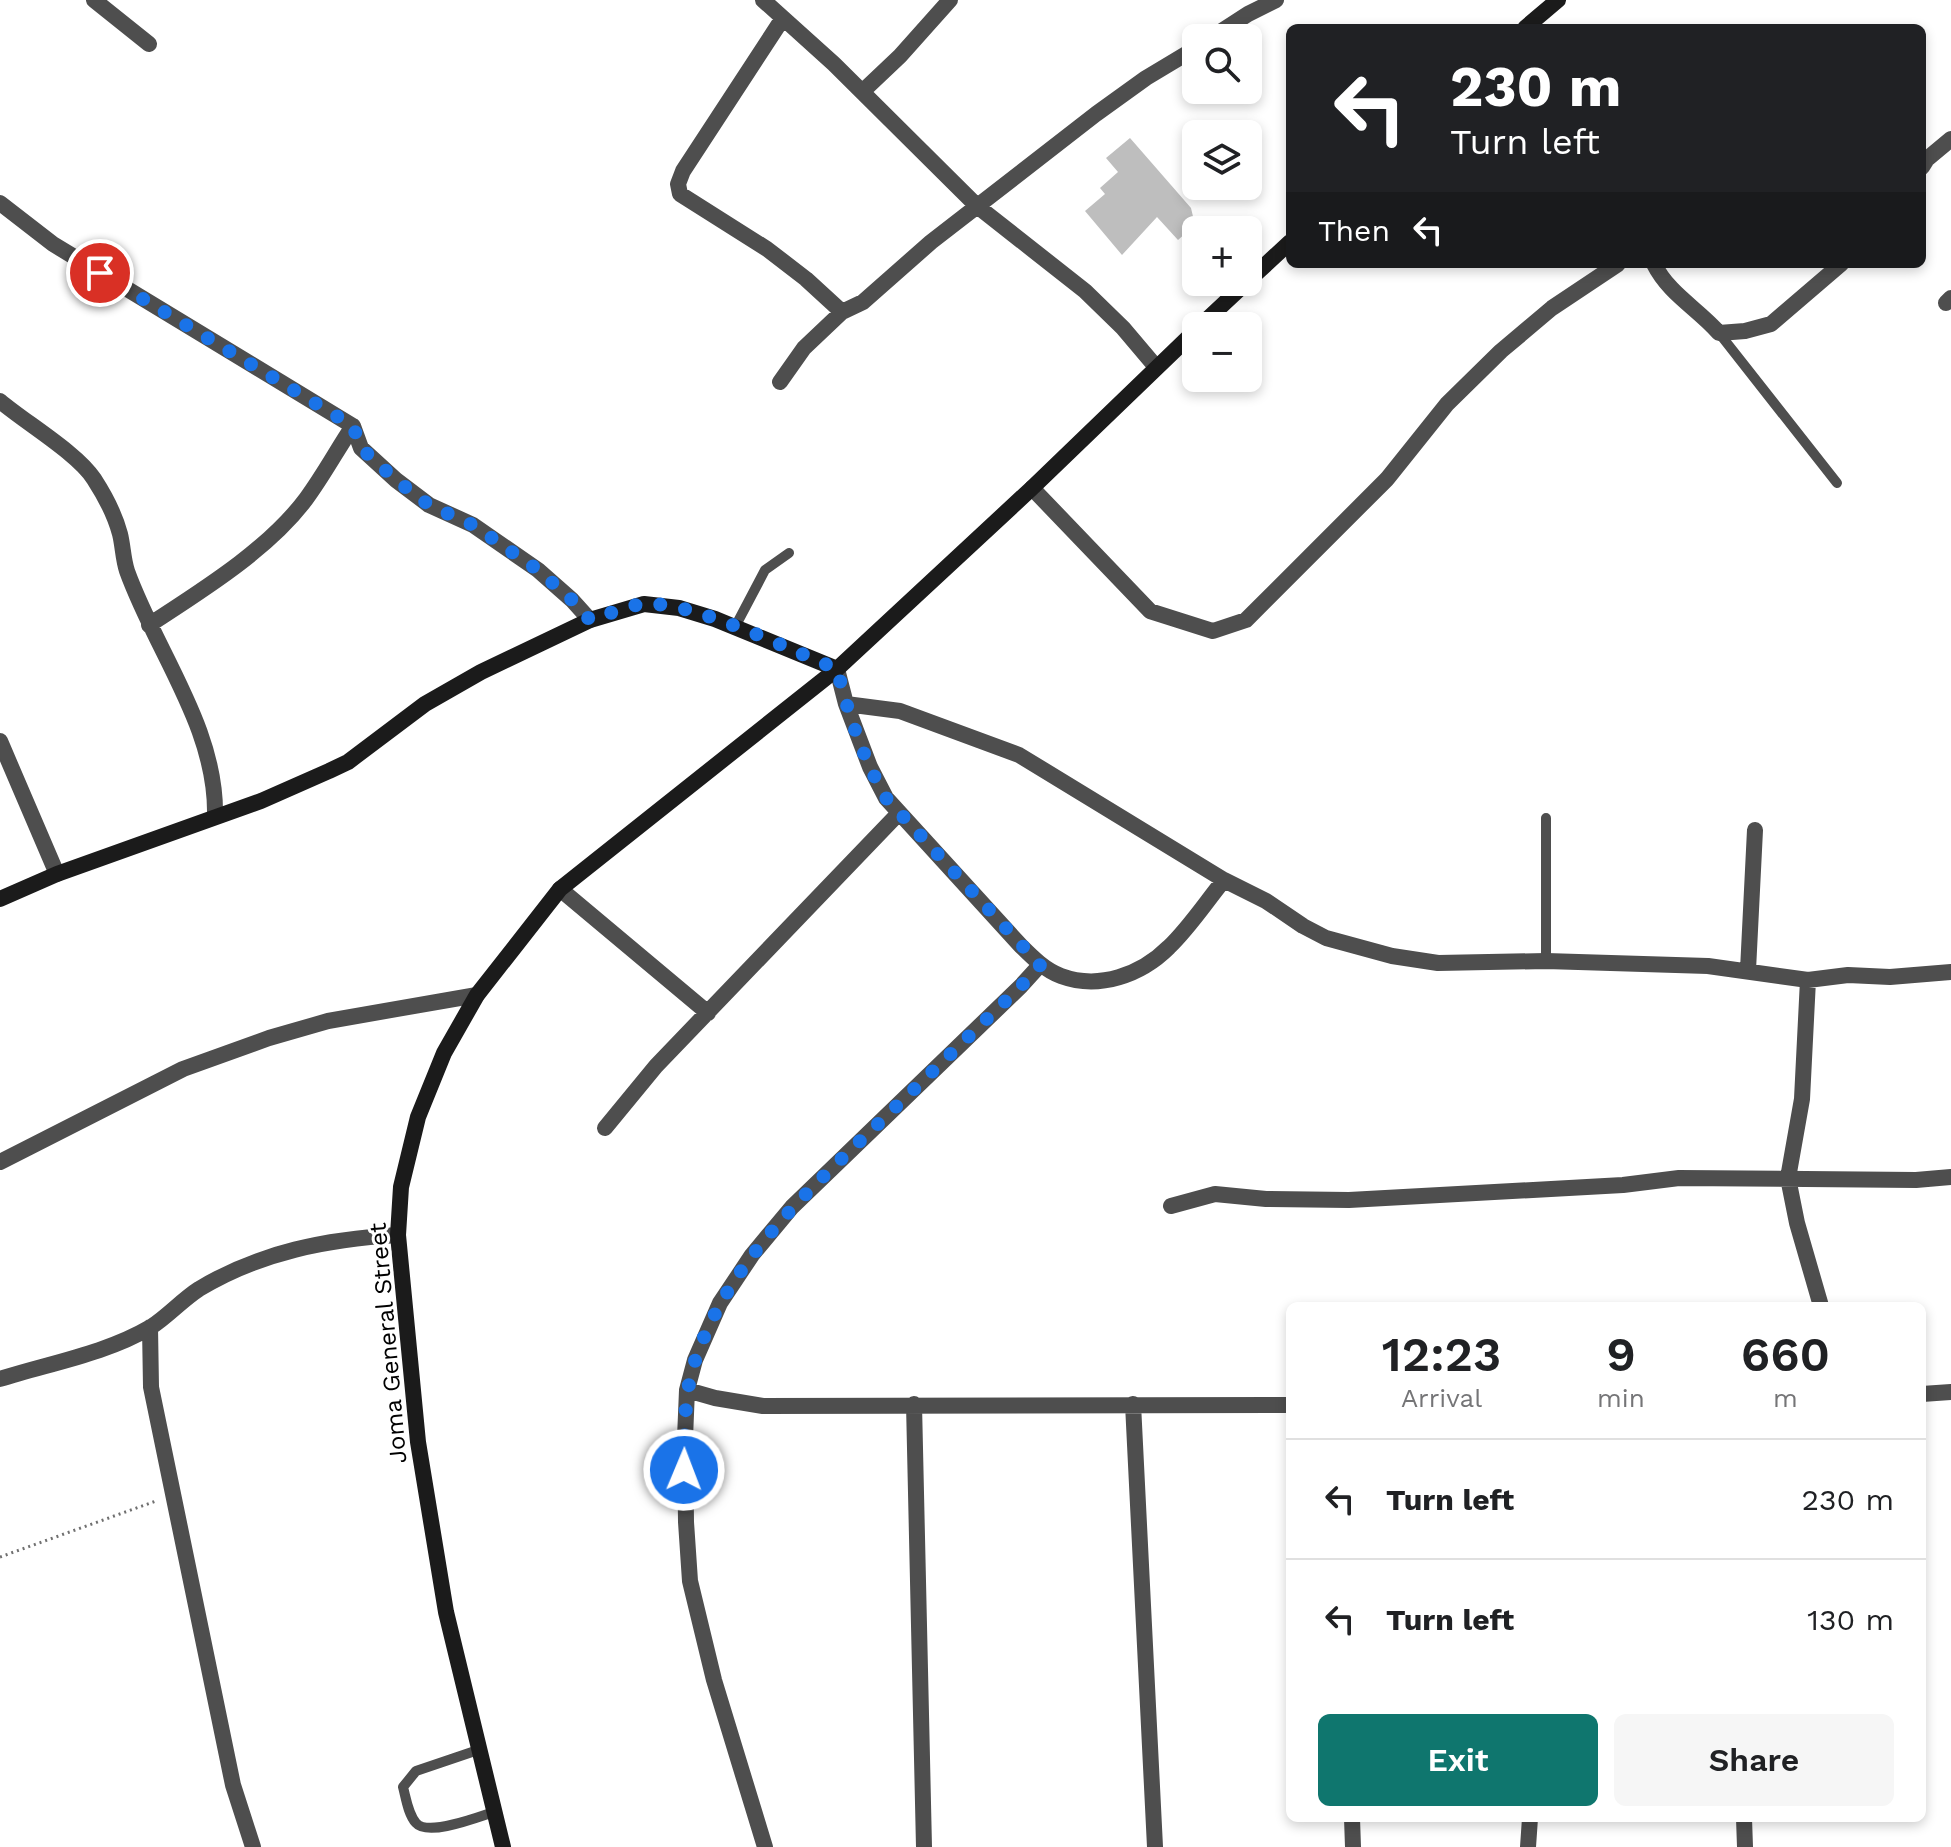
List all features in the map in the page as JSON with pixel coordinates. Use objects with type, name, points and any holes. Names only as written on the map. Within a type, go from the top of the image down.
[{"type":"street","points":[[94,0],[149,44]]},
{"type":"street","points":[[763,0],[977,206],[1085,291],[1123,328],[1156,367]]},
{"type":"street","points":[[862,92],[900,56],[950,0]]},
{"type":"street","points":[[1233,24],[1276,0]]},
{"type":"street","points":[[1530,24],[1558,0]]},
{"type":"street","points":[[783,18],[683,171],[678,184],[680,194],[767,249],[842,312]]},
{"type":"street","points":[[780,382],[804,348],[842,312],[863,302],[977,206],[1096,114],[1182,56]]},
{"type":"street","points":[[1926,161],[1951,139]]},
{"type":"street","points":[[0,203],[53,244],[353,426],[361,448],[396,480],[429,505],[473,525],[538,570],[590,620]]},
{"type":"street","name":"Joma General Street","points":[[1262,269],[1286,246]]},
{"type":"street","points":[[1032,488],[1150,611],[1213,631],[1246,620],[1387,479],[1447,404],[1501,351],[1552,308],[1612,268]]},
{"type":"street","points":[[1656,268],[1679,298],[1707,319],[1719,333],[1745,331],[1771,324],[1836,268]]},
{"type":"street","name":"Joma General Street","points":[[1215,312],[1233,296]]},
{"type":"street","name":"Joma General Street","points":[[503,1847],[451,1638],[421,1457],[398,1235],[401,1187],[418,1117],[444,1053],[477,995],[560,889],[837,669],[1032,488],[1182,343]]},
{"type":"street","points":[[0,401],[92,476],[109,505],[120,534],[126,567],[211,763],[216,791],[215,816]]},
{"type":"street","points":[[149,625],[220,577],[284,522],[305,500],[353,426]]},
{"type":"street","points":[[0,899],[57,874],[261,801],[348,762],[425,704],[481,672],[590,620],[644,604],[679,608],[735,627],[837,669],[846,704],[879,786],[899,813],[1040,965],[1060,976],[1083,981],[1109,980],[1138,971],[1169,947],[1224,880]]},
{"type":"street","points":[[846,704],[900,711],[1019,755],[1303,926],[1326,938],[1392,956],[1438,963],[1546,961],[1653,964],[1748,970],[1808,980],[1848,975],[1890,977],[1951,972]]},
{"type":"street","points":[[0,741],[57,874]]},
{"type":"street","points":[[605,1128],[656,1066],[899,813]]},
{"type":"street","points":[[1748,970],[1755,830]]},
{"type":"street","points":[[560,889],[708,1013]]},
{"type":"street","points":[[765,1847],[714,1680],[690,1581],[684,1470],[687,1390],[695,1360],[720,1303],[752,1255],[782,1219],[1040,965]]},
{"type":"street","points":[[1808,980],[1802,1099],[1788,1178],[1797,1223],[1820,1302]]},
{"type":"street","points":[[0,1162],[183,1069],[269,1038],[328,1021],[477,995]]},
{"type":"street","points":[[1171,1206],[1215,1194],[1266,1199],[1349,1200],[1623,1185],[1679,1178],[1916,1180],[1951,1177]]},
{"type":"street","points":[[0,1379],[95,1351],[150,1327],[195,1292],[229,1272],[266,1256],[347,1238],[398,1235]]},
{"type":"street","points":[[150,1327],[151,1387],[233,1785],[253,1847]]},
{"type":"street","points":[[687,1390],[763,1406],[1286,1405]]},
{"type":"street","points":[[1926,1394],[1951,1392]]},
{"type":"street","points":[[914,1404],[924,1847]]},
{"type":"street","points":[[1133,1404],[1155,1847]]},
{"type":"street","points":[[1352,1822],[1353,1847]]},
{"type":"street","points":[[1528,1847],[1530,1822]]},
{"type":"street","points":[[1744,1822],[1745,1847]]},
{"type":"lane","points":[[1719,333],[1837,483]]},
{"type":"lane","points":[[735,627],[765,570],[789,553]]},
{"type":"lane","points":[[1546,818],[1546,961]]},
{"type":"lane","points":[[478,1750],[416,1771],[403,1787],[413,1821],[420,1827],[433,1829],[494,1812]]},
{"type":"path","points":[[0,1557],[175,1494]]},
{"type":"building","points":[[1130,138],[1191,208],[1193,216],[1182,216],[1182,236],[1178,240],[1157,217],[1122,255],[1085,211],[1105,194],[1100,188],[1118,172],[1106,158]]},
{"type":"route","points":[[100,273],[353,426],[361,448],[396,480],[429,505],[473,525],[538,570],[590,620],[644,604],[679,608],[715,619],[837,669],[846,704],[870,767],[886,798],[1040,965],[792,1207],[752,1255],[720,1303],[695,1360],[687,1390],[684,1470]]}]
